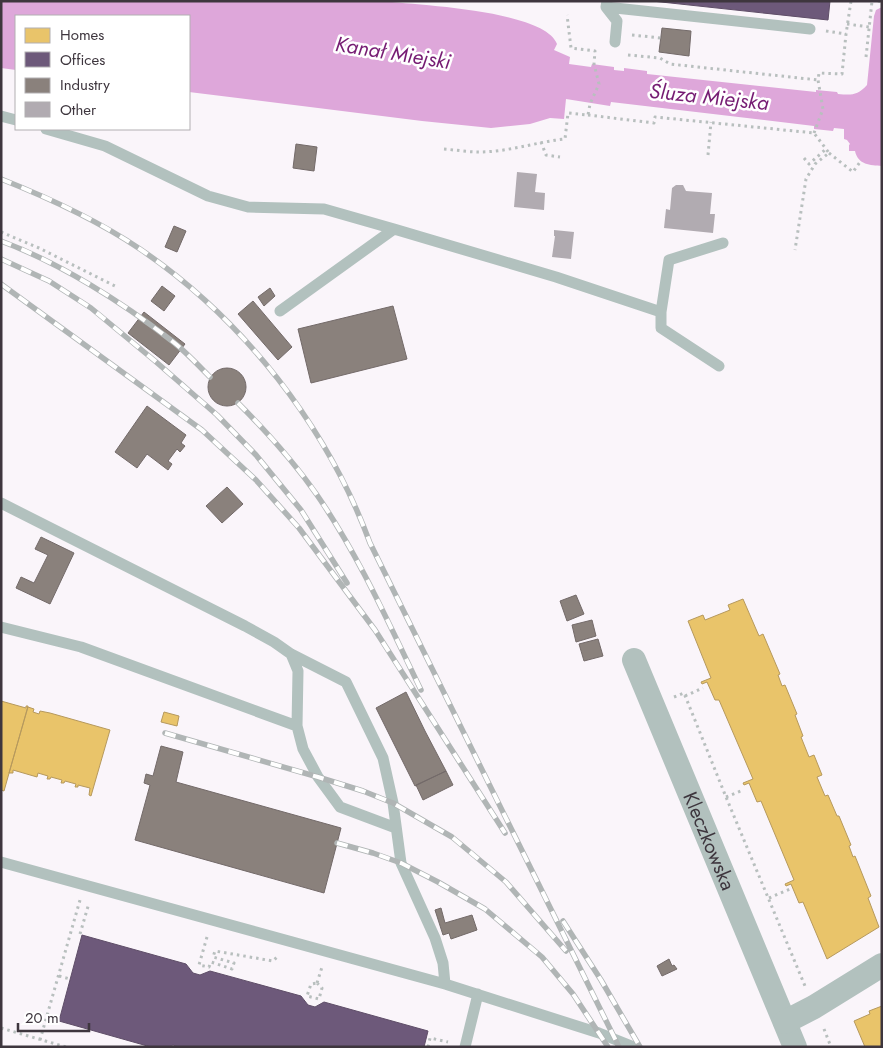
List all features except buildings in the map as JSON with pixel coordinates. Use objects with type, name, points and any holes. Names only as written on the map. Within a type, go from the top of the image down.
[{"type":"street","name":"Kleczkowska","points":[[634,660],[795,1047]]},
{"type":"street","points":[[785,1022],[814,1007],[882,965]]},
{"type":"lane","points":[[606,4],[810,29]]},
{"type":"lane","points":[[606,4],[617,21],[615,42]]},
{"type":"lane","points":[[1,116],[15,120]]},
{"type":"lane","points":[[49,130],[105,146],[208,196],[248,207],[324,209],[556,277],[661,312]]},
{"type":"lane","points":[[280,311],[394,229]]},
{"type":"lane","points":[[720,366],[661,328],[661,312],[669,260],[723,243]]},
{"type":"lane","points":[[1,503],[246,626],[291,654],[346,682],[383,758],[401,863],[435,938],[443,962],[445,984]]},
{"type":"lane","points":[[1,627],[81,647],[297,726]]},
{"type":"lane","points":[[291,654],[298,671],[297,726],[303,749],[318,777],[340,807],[396,828]]},
{"type":"lane","points":[[1,862],[445,984],[599,1033],[634,1047]]},
{"type":"lane","points":[[465,1047],[478,994]]},
{"type":"path","points":[[814,133],[823,109],[818,80],[819,73],[842,74],[851,1]]},
{"type":"path","points":[[866,57],[872,1]]},
{"type":"path","points":[[567,15],[571,48],[595,51],[594,64],[599,84],[590,104],[588,115]]},
{"type":"path","points":[[847,24],[869,27]]},
{"type":"path","points":[[824,31],[846,34]]},
{"type":"path","points":[[643,36],[661,38]]},
{"type":"path","points":[[646,57],[660,58],[670,64],[818,80]]},
{"type":"path","points":[[444,149],[480,152],[565,140],[568,113],[654,123],[655,117],[814,133],[829,153],[853,172],[860,162]]},
{"type":"path","points":[[708,155],[711,122]]},
{"type":"path","points":[[541,142],[546,155],[560,157]]},
{"type":"path","points":[[804,158],[809,164],[826,149]]},
{"type":"path","points":[[795,250],[806,179],[815,164],[829,153]]},
{"type":"path","points":[[1,232],[39,248],[115,286]]},
{"type":"path","points":[[685,696],[703,688]]},
{"type":"path","points":[[653,705],[684,693],[831,1047]]},
{"type":"path","points":[[726,797],[743,790]]},
{"type":"path","points":[[80,934],[89,886]]},
{"type":"path","points":[[40,1040],[89,886]]},
{"type":"path","points":[[769,898],[790,889]]},
{"type":"path","points":[[202,956],[199,964],[209,967],[211,962],[232,968],[234,963],[213,957],[215,951],[273,960],[292,942]]},
{"type":"path","points":[[59,976],[70,979]]},
{"type":"path","points":[[317,983],[322,988],[319,999],[307,996],[310,984],[317,983]]},
{"type":"path","points":[[1,1028],[66,1047]]},
{"type":"path","points":[[428,1047],[430,1038],[444,1042]]},
{"type":"water","points":[[1,1],[382,1],[478,11],[529,24],[547,33],[557,44],[554,50],[570,57],[569,64],[591,67],[592,64],[614,67],[614,70],[624,71],[624,68],[647,71],[647,74],[816,92],[816,90],[837,92],[838,94],[847,95],[857,93],[867,85],[874,16],[876,10],[882,7],[882,166],[862,162],[855,151],[849,151],[850,144],[844,139],[844,129],[834,128],[833,131],[814,129],[814,126],[611,102],[610,106],[566,99],[564,119],[550,118],[530,124],[491,128],[190,92],[190,15],[15,15],[15,70],[1,68]]},
{"type":"railway","points":[[1,179],[90,219],[140,249],[178,277],[213,308],[247,342],[278,378],[330,458],[352,500],[370,543],[619,1047]]},
{"type":"railway","points":[[1,241],[46,260],[111,298],[172,341],[210,377]]},
{"type":"railway","points":[[1,259],[49,281],[91,308],[217,415],[256,455],[301,510],[347,583]]},
{"type":"railway","points":[[1,284],[202,430],[256,480],[299,528],[375,630],[505,833]]},
{"type":"railway","points":[[238,403],[290,459],[332,518],[373,591],[421,690]]},
{"type":"railway","points":[[165,733],[318,777],[363,791],[393,803],[452,837],[506,882],[566,951]]},
{"type":"railway","points":[[337,843],[401,863],[485,909],[542,957],[573,994],[608,1047]]},
{"type":"railway","points":[[563,921],[601,980],[640,1047]]},
{"type":"water label","name":"Kanał Miejski","points":[[393,53]]},
{"type":"water label","name":"Śluza Miejska","points":[[709,97]]}]
